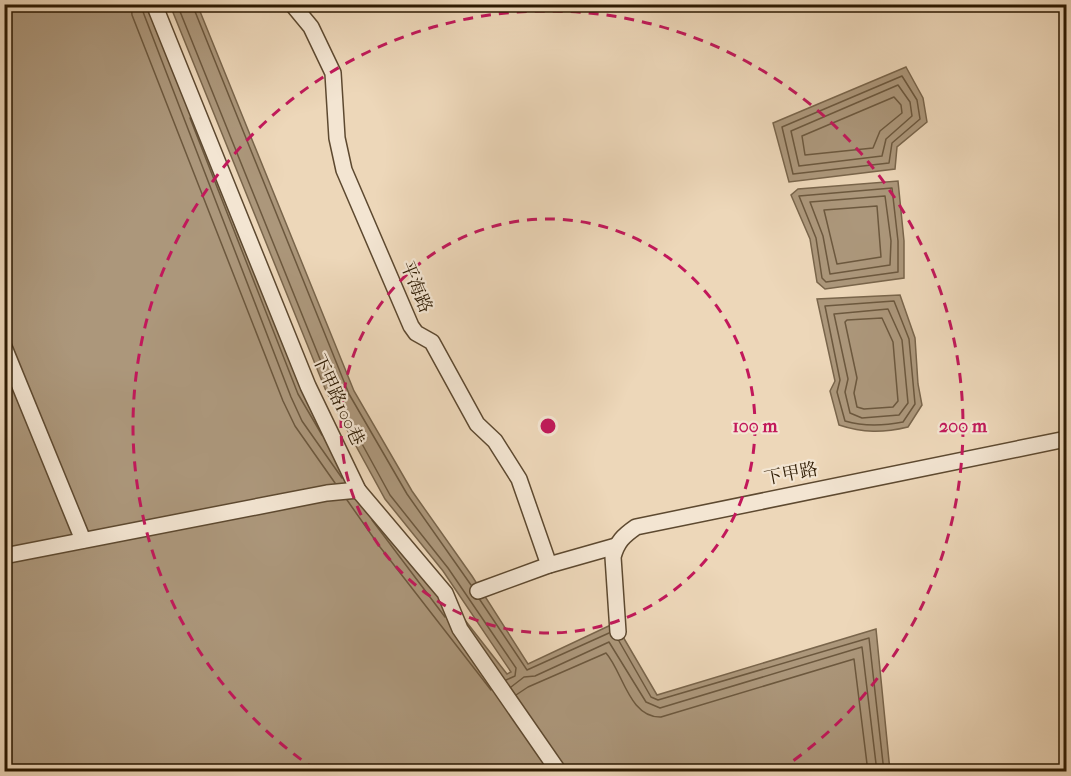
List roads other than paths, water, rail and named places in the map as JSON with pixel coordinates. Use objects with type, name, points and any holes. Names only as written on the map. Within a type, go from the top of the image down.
[{"type":"street","name":"下甲路100巷","points":[[154,4],[308,386],[358,490],[445,593],[460,629],[559,771]]},
{"type":"street","name":"平海路","points":[[292,4],[311,27],[333,73],[337,138],[344,170],[411,327],[416,333],[432,342],[477,424],[495,441],[519,478],[549,565]]},
{"type":"street","points":[[4,346],[83,540]]},
{"type":"street","name":"下甲路","points":[[616,546],[630,531],[650,522],[1066,439]]},
{"type":"street","points":[[4,556],[327,493],[358,490]]},
{"type":"street","points":[[478,591],[549,565],[616,546]]},
{"type":"street","points":[[616,546],[612,557],[618,632]]},
{"type":"water","points":[[197,4],[354,391],[412,491],[472,576],[528,664],[615,623],[657,695],[876,629],[890,771],[5,772],[5,5],[152,5],[314,413],[397,533],[507,674],[511,672],[443,571],[385,499],[326,391],[170,5]]},
{"type":"water","points":[[906,67],[923,98],[927,122],[897,147],[895,169],[789,182],[773,123]]},
{"type":"water","points":[[898,181],[904,241],[904,278],[825,289],[817,282],[810,239],[791,195],[798,189]]},
{"type":"water","points":[[900,295],[915,338],[922,405],[908,427],[873,431],[856,430],[839,425],[830,391],[835,381],[817,299]]}]
